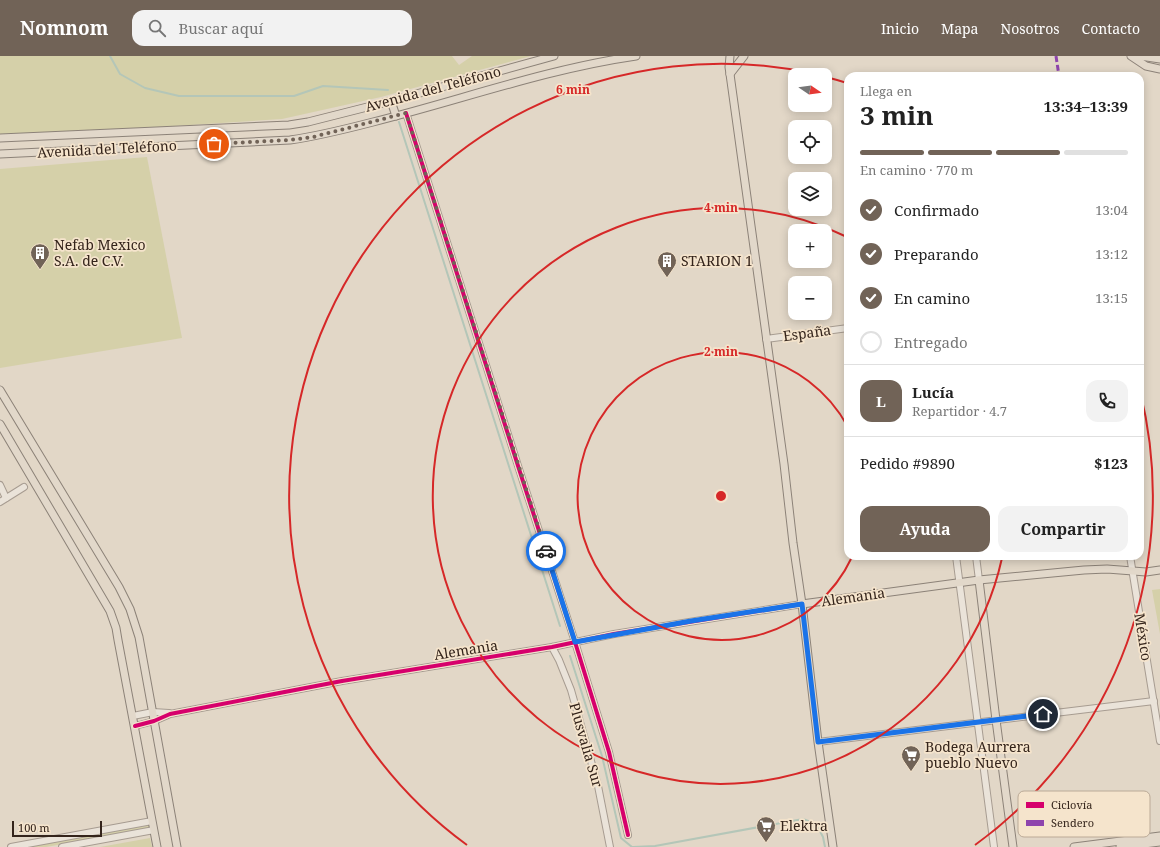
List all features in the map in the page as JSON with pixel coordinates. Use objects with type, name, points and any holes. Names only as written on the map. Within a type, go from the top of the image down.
[{"type":"main road","name":"Avenida del Teléfono","points":[[0,138],[289,125],[308,122],[391,101],[554,56]]},
{"type":"main road","name":"Avenida del Teléfono","points":[[0,154],[290,140],[313,137],[571,68],[606,60],[636,56]]},
{"type":"main road","points":[[730,56],[729,67],[784,464],[818,742],[833,847]]},
{"type":"main road","points":[[730,74],[744,56]]},
{"type":"main road","points":[[1131,56],[1146,66],[1160,70]]},
{"type":"main road","points":[[1140,56],[1160,59]]},
{"type":"main road","points":[[391,101],[396,116]]},
{"type":"main road","points":[[0,390],[119,586],[130,609],[139,637],[177,847]]},
{"type":"main road","points":[[0,424],[110,611],[116,628],[157,847]]},
{"type":"main road","name":"Alemania","points":[[802,604],[960,582],[1084,570],[1107,569],[1146,572],[1160,570]]},
{"type":"main road","points":[[979,580],[1013,847]]},
{"type":"main road","points":[[1074,847],[1160,836]]},
{"type":"main road","points":[[1120,847],[1160,842]]},
{"type":"street","points":[[406,113],[609,752],[628,835]]},
{"type":"street","name":"España","points":[[766,339],[844,329]]},
{"type":"street","points":[[0,485],[3,500],[24,487]]},
{"type":"street","points":[[957,560],[993,847]]},
{"type":"street","points":[[976,560],[979,580]]},
{"type":"street","name":"México","points":[[1131,560],[1160,741]]},
{"type":"street","name":"Alemania","points":[[135,726],[154,721],[170,714],[342,681],[552,647],[691,621],[802,604]]},
{"type":"street","name":"Plusvalia Sur","points":[[552,647],[571,690],[598,786],[610,847]]},
{"type":"street","points":[[818,742],[1154,701]]},
{"type":"street","name":"Alemania","points":[[133,716],[153,712],[170,714]]},
{"type":"street","points":[[11,847],[152,821]]},
{"type":"street","points":[[62,847],[154,830]]},
{"type":"shaded area","points":[[0,56],[452,56],[459,65],[472,56],[531,56],[381,97],[282,119],[128,129],[0,134]]},
{"type":"shaded area","points":[[147,157],[182,338],[0,368],[0,169]]},
{"type":"shaded area","points":[[1160,589],[1160,634],[1152,590]]},
{"type":"shaded area","points":[[151,825],[152,828],[46,847],[25,847]]},
{"type":"shaded area","points":[[150,838],[152,847],[100,847]]},
{"type":"waterway","points":[[110,56],[120,74],[145,88],[179,96],[294,96],[323,86],[388,90]]},
{"type":"waterway","points":[[399,122],[560,626]]},
{"type":"waterway","points":[[570,656],[602,756],[621,838],[632,847]]},
{"type":"waterway","points":[[633,847],[655,846],[803,819],[816,824],[823,837],[825,847]]},
{"type":"marked path","points":[[1056,56],[1058,72]]},
{"type":"cycle path","points":[[406,113],[609,752],[628,835]]},
{"type":"cycle path","points":[[135,726],[154,721],[170,714],[342,681],[552,647],[614,634],[802,604]]},
{"type":"way so far","points":[[214,144],[290,140],[313,137],[406,113],[546,551]]},
{"type":"place","name":"Nefab Mexico S.A. de C.V.","points":[[40,270]]},
{"type":"place","name":"STARION 1","points":[[667,278]]},
{"type":"place","name":"Bodega Aurrera pueblo Nuevo","points":[[911,772]]},
{"type":"place","name":"Elektra","points":[[766,843]]},
{"type":"route","points":[[546,551],[575,642],[691,621],[802,604],[818,742],[1043,714]]}]
